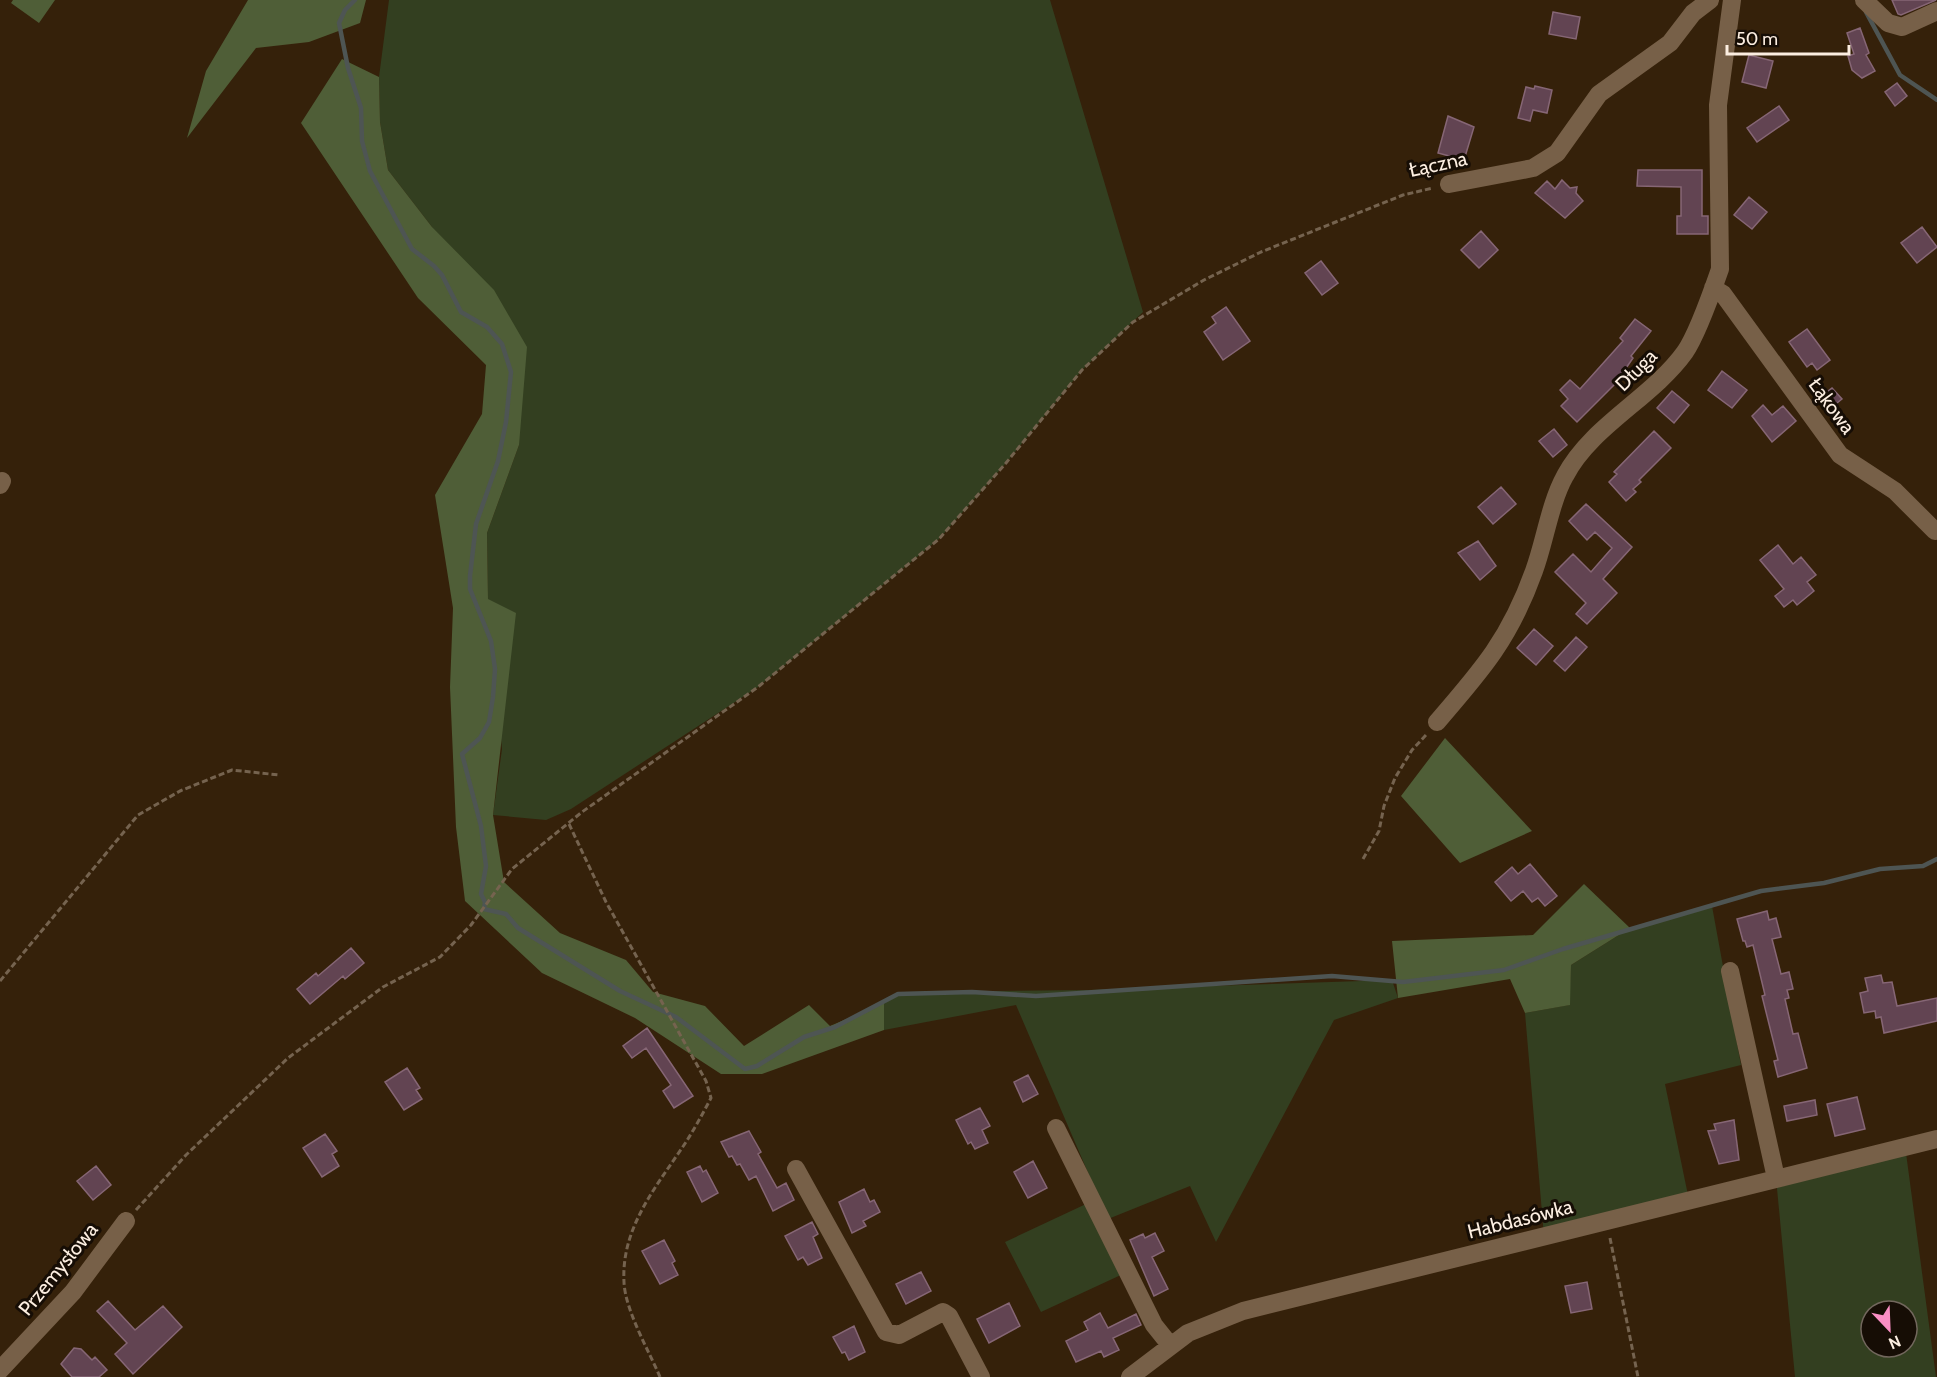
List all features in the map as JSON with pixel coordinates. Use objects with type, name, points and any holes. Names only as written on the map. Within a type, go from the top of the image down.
[{"type":"street","name":"Łączna","points":[[1449,184],[1533,168],[1557,153],[1599,94],[1670,43],[1693,13],[1710,0]]},
{"type":"street","name":"Długa","points":[[1437,722],[1490,661],[1515,620],[1535,569],[1564,476],[1584,448],[1640,400],[1685,352],[1713,288],[1720,269],[1718,105],[1732,0]]},
{"type":"street","points":[[1868,3],[1888,22],[1902,27],[1937,11]]},
{"type":"street","name":"Łąkowa","points":[[1713,288],[1723,294],[1840,455],[1895,491],[1935,531]]},
{"type":"street","points":[[1730,971],[1776,1178]]},
{"type":"street","points":[[1056,1128],[1154,1324],[1170,1345]]},
{"type":"street","name":"Habdasówka","points":[[1130,1377],[1170,1345],[1212,1322],[1243,1311],[1937,1139]]},
{"type":"street","points":[[796,1169],[886,1332],[899,1335],[939,1313],[946,1314],[981,1377]]},
{"type":"street","name":"Przemysłowa","points":[[0,1370],[73,1292],[126,1221]]},
{"type":"path","name":"Łączna","points":[[126,1221],[186,1155],[288,1058],[383,987],[440,957],[471,925],[512,869],[568,823],[758,687],[939,539],[1006,463],[1082,370],[1133,322],[1204,280],[1261,252],[1403,195],[1449,184]]},
{"type":"path","points":[[1363,859],[1379,831],[1384,806],[1395,778],[1412,750],[1437,722]]},
{"type":"path","points":[[0,981],[138,815],[180,791],[232,770],[279,775]]},
{"type":"path","points":[[568,823],[606,902],[706,1081],[711,1098],[687,1142],[648,1196],[626,1246],[624,1284],[634,1316],[660,1377]]},
{"type":"path","points":[[1607,1220],[1638,1377]]},
{"type":"green space","points":[[13,0],[55,0],[39,23],[11,3]]},
{"type":"green space","points":[[248,0],[366,0],[360,23],[309,42],[256,48],[187,138],[206,71]]},
{"type":"green space","points":[[389,0],[1050,0],[1143,312],[1082,370],[1006,463],[939,539],[758,687],[571,809],[546,820],[493,815],[502,749],[488,599],[487,533],[519,445],[432,227],[388,170],[380,122],[379,77]]},
{"type":"green space","points":[[342,59],[379,77],[380,122],[388,170],[432,227],[494,290],[527,347],[519,445],[487,533],[488,599],[516,613],[493,815],[504,882],[560,933],[626,960],[653,992],[705,1006],[744,1046],[809,1005],[830,1026],[884,1003],[884,1030],[762,1074],[721,1074],[635,1018],[542,973],[465,901],[456,827],[450,687],[453,608],[435,495],[482,414],[486,365],[418,298],[301,123]]},
{"type":"green space","points":[[1445,738],[1532,831],[1460,863],[1401,796]]},
{"type":"green space","points":[[1584,884],[1630,928],[1571,965],[1570,1005],[1525,1013],[1510,979],[1398,998],[1392,941],[1533,935]]},
{"type":"green space","points":[[1712,906],[1741,1065],[1665,1084],[1689,1200],[1544,1236],[1525,1013],[1569,1005],[1571,965],[1630,928]]},
{"type":"green space","points":[[1392,980],[1398,998],[1334,1020],[1216,1242],[1190,1186],[1108,1219],[1016,1005],[884,1030],[884,1003],[906,992],[1088,990]]},
{"type":"green space","points":[[1906,1153],[1936,1377],[1795,1377],[1776,1178]]},
{"type":"green space","points":[[1086,1204],[1123,1274],[1041,1312],[1005,1242]]},
{"type":"building","points":[[1892,0],[1936,0],[1901,15],[1898,14]]},
{"type":"building","points":[[1553,12],[1580,17],[1576,39],[1549,34]]},
{"type":"building","points":[[1860,28],[1869,53],[1866,55],[1875,71],[1862,78],[1852,70],[1848,56],[1854,54],[1847,33]]},
{"type":"building","points":[[1749,55],[1773,61],[1766,88],[1742,82]]},
{"type":"building","points":[[1897,83],[1907,96],[1895,106],[1885,92]]},
{"type":"building","points":[[1535,86],[1552,90],[1547,113],[1533,110],[1530,121],[1518,118],[1526,87],[1534,89]]},
{"type":"building","points":[[1779,106],[1789,120],[1757,142],[1747,128]]},
{"type":"building","points":[[1448,116],[1474,127],[1464,160],[1438,153]]},
{"type":"building","points":[[1638,170],[1702,170],[1702,216],[1708,216],[1708,234],[1677,234],[1677,216],[1681,216],[1681,187],[1637,186]]},
{"type":"building","points":[[1562,180],[1570,188],[1577,187],[1576,193],[1583,201],[1565,218],[1535,193],[1547,181],[1555,189]]},
{"type":"building","points":[[1749,197],[1767,212],[1752,229],[1734,215]]},
{"type":"building","points":[[1922,227],[1937,247],[1917,263],[1901,243]]},
{"type":"building","points":[[1481,231],[1498,250],[1479,268],[1461,250]]},
{"type":"building","points":[[1321,261],[1338,283],[1322,295],[1305,273]]},
{"type":"building","points":[[1226,307],[1250,341],[1223,360],[1204,332],[1216,323],[1212,317]]},
{"type":"building","points":[[1635,319],[1651,331],[1631,356],[1633,358],[1624,371],[1626,373],[1577,422],[1561,406],[1568,399],[1560,390],[1570,380],[1580,389],[1623,341],[1620,338]]},
{"type":"building","points":[[1807,329],[1830,360],[1817,370],[1812,363],[1807,367],[1789,342]]},
{"type":"building","points":[[1722,371],[1747,390],[1732,408],[1708,390]]},
{"type":"building","points":[[1832,388],[1842,399],[1827,411],[1818,399]]},
{"type":"building","points":[[1672,391],[1689,405],[1674,423],[1657,408]]},
{"type":"building","points":[[1763,405],[1772,415],[1783,406],[1796,421],[1772,442],[1752,416]]},
{"type":"building","points":[[1554,429],[1567,445],[1553,457],[1539,441]]},
{"type":"building","points":[[1654,431],[1671,448],[1639,480],[1641,482],[1633,489],[1636,492],[1626,501],[1609,482],[1617,474],[1614,472]]},
{"type":"building","points":[[1501,487],[1516,504],[1493,524],[1478,507]]},
{"type":"building","points":[[1586,504],[1632,547],[1603,579],[1617,593],[1587,624],[1576,614],[1586,603],[1555,572],[1573,554],[1591,572],[1612,548],[1595,532],[1587,540],[1569,521]]},
{"type":"building","points":[[1478,541],[1496,566],[1480,580],[1458,553]]},
{"type":"building","points":[[1778,545],[1793,564],[1801,557],[1816,575],[1807,582],[1814,591],[1797,605],[1793,600],[1784,607],[1775,596],[1784,589],[1760,560]]},
{"type":"building","points":[[1534,629],[1553,646],[1536,665],[1517,648]]},
{"type":"building","points":[[1576,637],[1587,647],[1565,671],[1554,661]]},
{"type":"building","points":[[1530,864],[1557,896],[1545,906],[1538,898],[1532,902],[1523,891],[1511,901],[1495,882],[1512,867],[1518,874]]},
{"type":"building","points":[[1767,911],[1769,920],[1776,918],[1781,937],[1772,939],[1781,974],[1789,972],[1793,989],[1787,990],[1789,998],[1785,999],[1793,1034],[1798,1033],[1807,1068],[1778,1077],[1774,1061],[1778,1060],[1762,996],[1765,995],[1753,945],[1747,947],[1743,941],[1737,919]]},
{"type":"building","points":[[351,948],[364,963],[345,979],[343,976],[310,1004],[297,989],[316,973],[318,976]]},
{"type":"building","points":[[1881,975],[1883,983],[1892,982],[1897,1006],[1937,998],[1937,1021],[1884,1033],[1881,1017],[1876,1018],[1875,1011],[1864,1013],[1860,993],[1868,991],[1865,978]]},
{"type":"building","points":[[647,1028],[693,1096],[674,1108],[663,1091],[671,1085],[646,1048],[632,1058],[623,1046]]},
{"type":"building","points":[[407,1068],[420,1088],[416,1090],[422,1099],[404,1110],[385,1082]]},
{"type":"building","points":[[1028,1075],[1038,1094],[1023,1102],[1014,1082]]},
{"type":"building","points":[[1857,1097],[1865,1129],[1835,1136],[1827,1104]]},
{"type":"building","points":[[1815,1100],[1817,1115],[1787,1121],[1784,1106]]},
{"type":"building","points":[[980,1108],[990,1126],[982,1130],[988,1143],[975,1149],[971,1142],[968,1144],[956,1120]]},
{"type":"building","points":[[1734,1120],[1739,1160],[1719,1164],[1708,1131],[1716,1130],[1714,1124]]},
{"type":"building","points":[[749,1131],[761,1152],[758,1154],[777,1188],[786,1183],[794,1200],[773,1211],[756,1176],[749,1180],[740,1164],[737,1165],[732,1156],[729,1157],[721,1142]]},
{"type":"building","points":[[325,1134],[337,1151],[332,1154],[339,1166],[322,1177],[303,1148]]},
{"type":"building","points":[[1033,1161],[1047,1188],[1028,1198],[1014,1172]]},
{"type":"building","points":[[96,1166],[111,1185],[93,1200],[77,1181]]},
{"type":"building","points":[[700,1166],[703,1172],[706,1170],[718,1193],[702,1202],[687,1172]]},
{"type":"building","points":[[864,1189],[870,1202],[874,1200],[880,1212],[863,1221],[866,1226],[852,1233],[839,1202]]},
{"type":"building","points":[[812,1222],[818,1234],[813,1237],[822,1258],[808,1265],[803,1257],[798,1260],[785,1236]]},
{"type":"building","points":[[1155,1233],[1164,1251],[1152,1257],[1168,1289],[1154,1296],[1130,1240],[1143,1234],[1145,1238]]},
{"type":"building","points":[[664,1240],[675,1261],[672,1263],[678,1275],[660,1284],[642,1251]]},
{"type":"building","points":[[921,1272],[931,1291],[906,1304],[896,1284]]},
{"type":"building","points":[[1587,1282],[1592,1309],[1571,1313],[1565,1286]]},
{"type":"building","points":[[108,1301],[135,1330],[163,1306],[182,1327],[133,1374],[115,1354],[127,1343],[97,1311]]},
{"type":"building","points":[[1009,1303],[1020,1326],[989,1343],[977,1319]]},
{"type":"building","points":[[1100,1313],[1108,1328],[1136,1314],[1141,1325],[1113,1338],[1119,1350],[1104,1357],[1101,1351],[1076,1362],[1066,1341],[1088,1330],[1084,1322]]},
{"type":"building","points":[[854,1326],[865,1352],[849,1360],[833,1337]]},
{"type":"building","points":[[74,1348],[81,1349],[92,1360],[95,1357],[107,1370],[99,1377],[72,1377],[61,1364]]},
{"type":"waterway","points":[[355,0],[345,10],[339,23],[348,68],[361,108],[362,141],[370,171],[412,249],[442,275],[461,312],[487,327],[502,344],[511,372],[506,422],[498,461],[476,524],[470,576],[470,589],[491,641],[495,669],[489,722],[480,738],[462,754],[481,826],[486,866],[481,894],[485,902],[484,909],[506,914],[518,928],[620,991],[676,1017],[745,1069],[757,1066],[804,1037],[835,1027],[898,994],[972,992],[1036,996],[1332,976],[1403,982],[1504,970],[1563,949],[1761,891],[1824,883],[1880,869],[1923,866],[1937,859]]},
{"type":"waterway","points":[[1866,12],[1900,75],[1937,100]]}]
